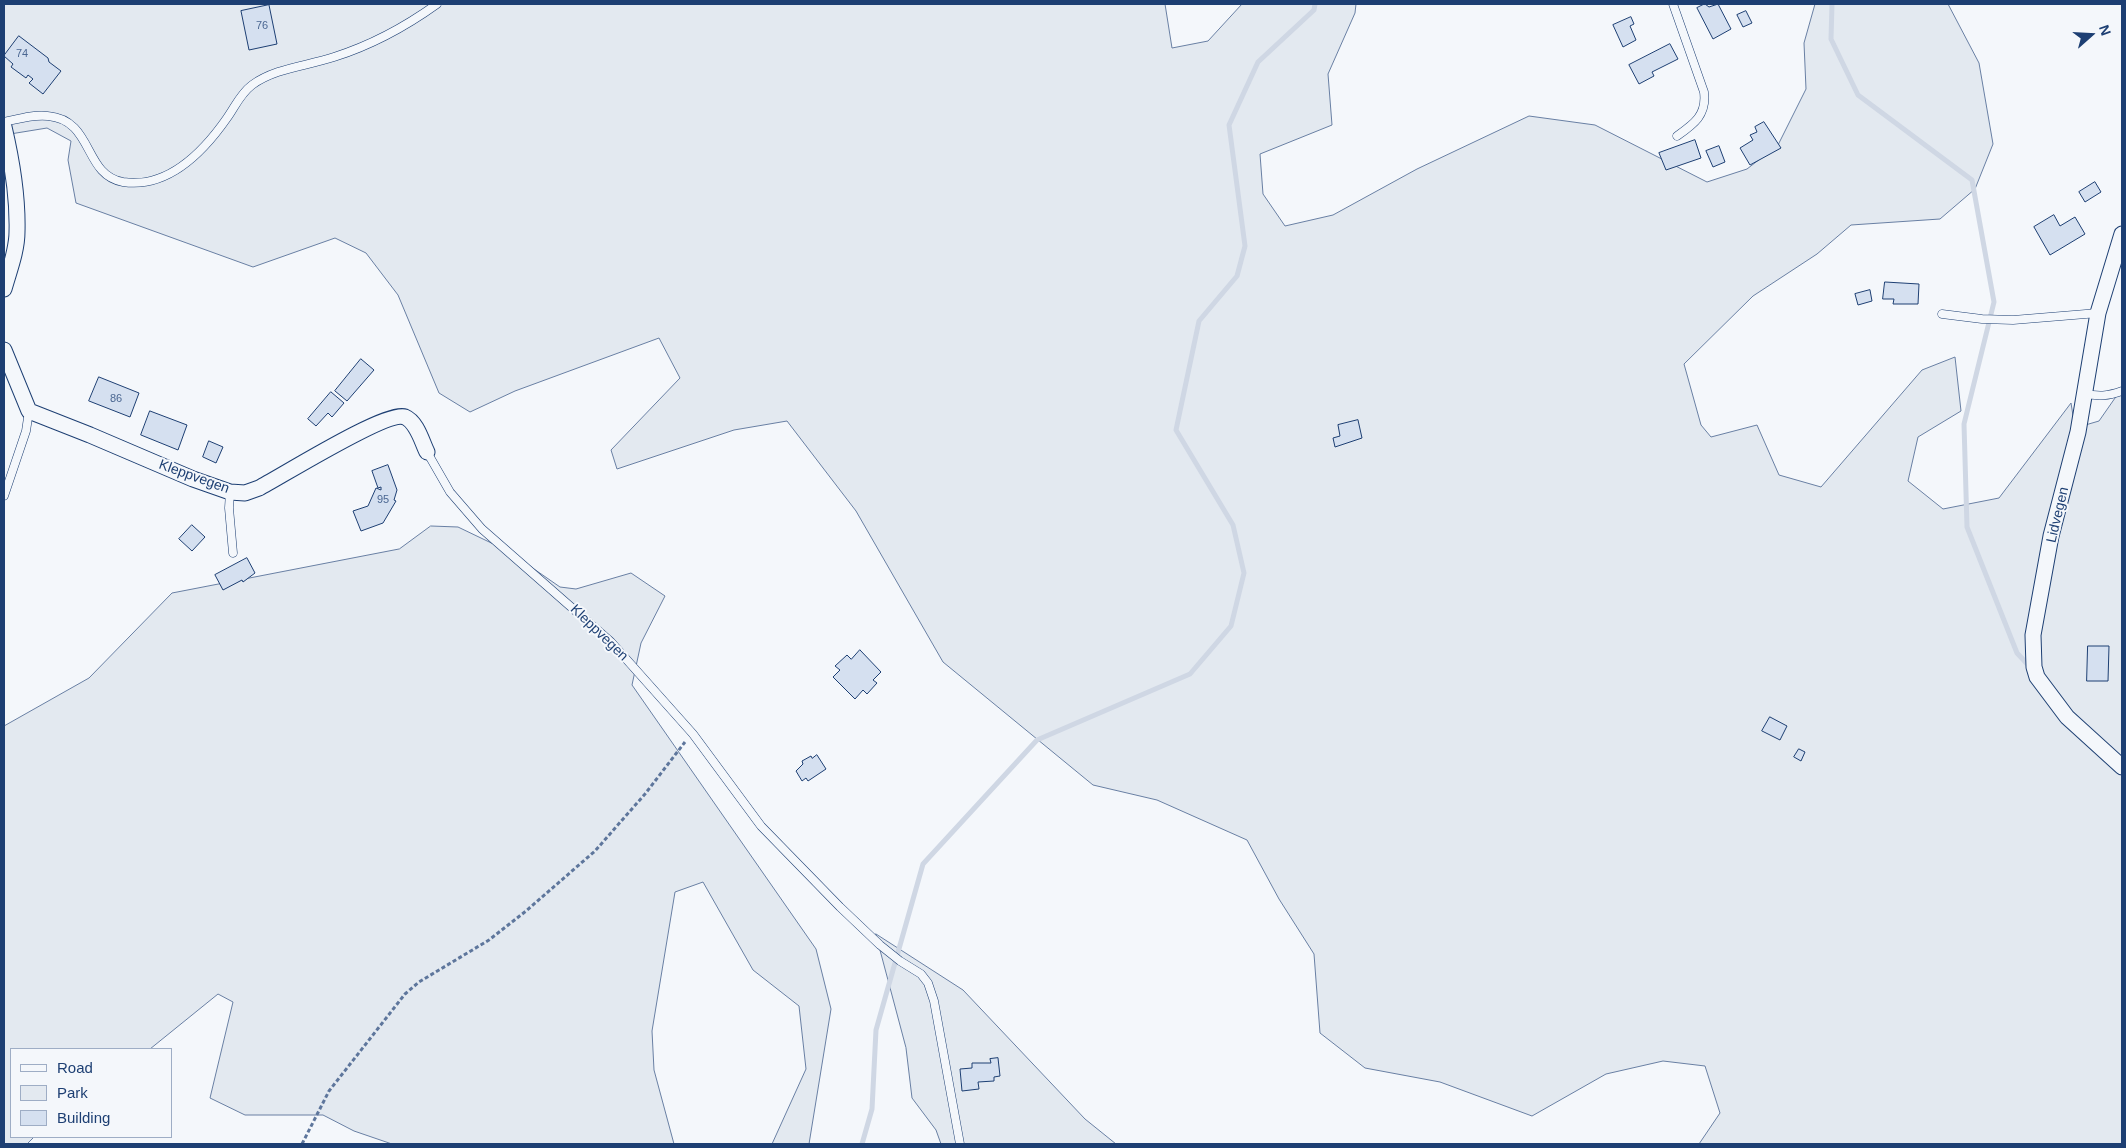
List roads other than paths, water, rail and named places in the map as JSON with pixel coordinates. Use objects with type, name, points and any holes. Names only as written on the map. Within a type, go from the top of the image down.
[{"type":"street","points":[[4,127],[10,154],[17,233],[12,262],[4,289]]},
{"type":"street","name":"Lidvegen","points":[[2122,234],[2098,313],[2078,432],[2051,536],[2050,553],[2040,592],[2033,635],[2034,667],[2037,678],[2067,717],[2122,768]]},
{"type":"street","points":[[4,350],[29,412]]},
{"type":"street","name":"Kleppvegen","points":[[29,412],[90,435],[192,479],[230,492],[245,493],[259,488],[354,435],[394,416],[404,416],[411,421],[427,452]]},
{"type":"lane","points":[[4,122],[32,116],[59,118],[76,128],[101,170],[110,177],[123,182],[152,180],[187,164],[198,155],[210,142],[240,97],[251,86],[264,78],[284,70],[332,58],[375,42],[416,19],[437,4]]},
{"type":"lane","points":[[1673,4],[1706,102],[1702,114],[1696,122],[1678,136]]},
{"type":"lane","points":[[1942,314],[1982,319],[2013,320],[2098,313]]},
{"type":"lane","points":[[2084,393],[2105,396],[2122,391]]},
{"type":"lane","points":[[4,496],[26,431],[29,412]]},
{"type":"lane","name":"Kleppvegen","points":[[427,452],[450,492],[482,529],[611,642],[693,734],[761,826],[880,945],[900,961],[921,974],[928,983],[934,1000],[960,1144]]},
{"type":"lane","points":[[230,492],[229,508],[233,552]]},
{"type":"waterway","points":[[862,1144],[872,1109],[876,1030],[923,864],[1037,740],[1190,674],[1231,626],[1244,573],[1233,525],[1176,430],[1199,321],[1237,276],[1245,246],[1229,125],[1258,62],[1314,10],[1315,4]]},
{"type":"waterway","points":[[1832,4],[1831,39],[1858,95],[1972,180],[1994,302],[1964,424],[1967,527],[2017,653],[2031,668]]}]
